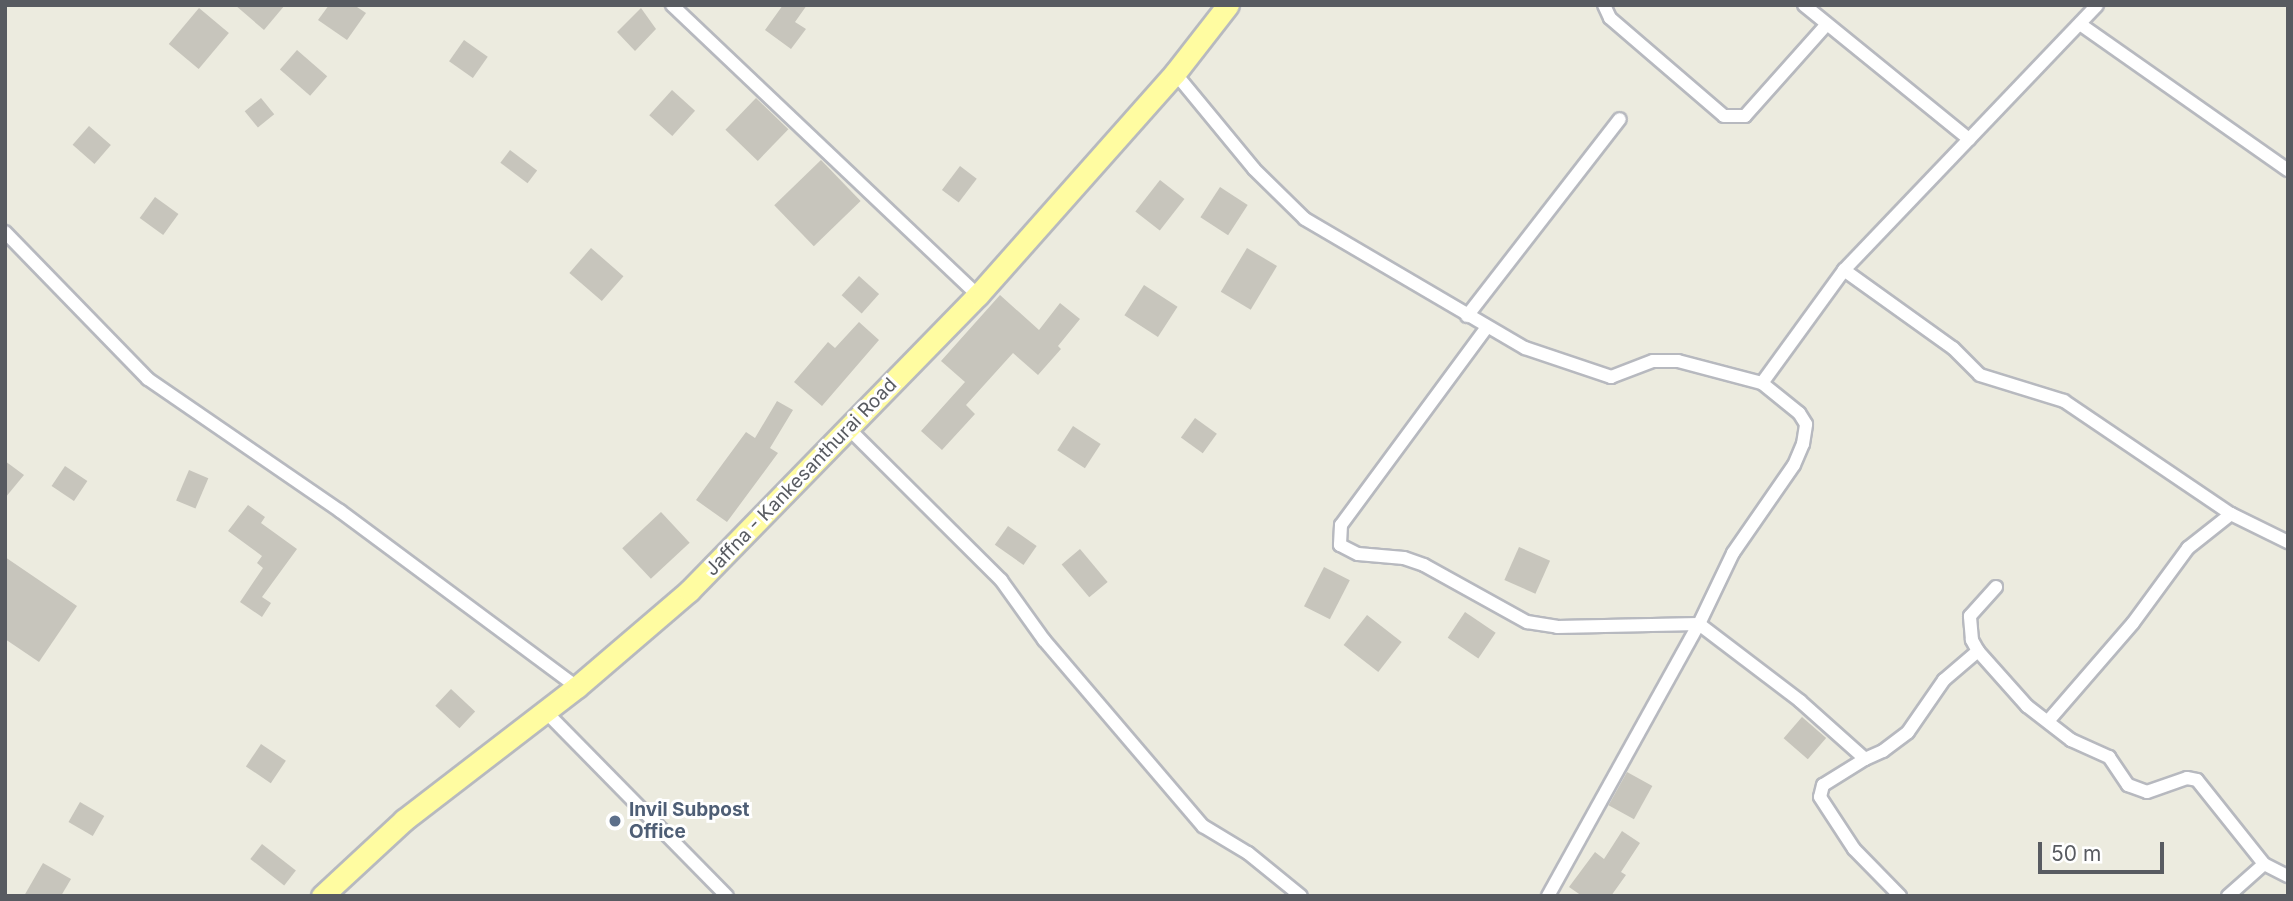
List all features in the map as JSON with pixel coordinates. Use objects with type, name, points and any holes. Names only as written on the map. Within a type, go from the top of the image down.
[{"type":"main road","name":"Jaffna - Kankesanthurai Road","points":[[322,896],[404,820],[546,712],[689,591],[978,295],[1175,73],[1228,5]]},
{"type":"street","points":[[672,5],[978,295]]},
{"type":"street","points":[[1604,5],[1610,18],[1724,116],[1745,116],[1828,24]]},
{"type":"street","points":[[1804,5],[1969,139]]},
{"type":"street","points":[[1762,383],[1844,270],[2097,5]]},
{"type":"street","points":[[2080,24],[2288,170]]},
{"type":"street","points":[[1175,73],[1254,169],[1305,219],[1467,316],[1525,348],[1611,377],[1653,361],[1678,361],[1762,383],[1799,412],[1806,424],[1803,444],[1794,465],[1733,553],[1699,624],[1548,896]]},
{"type":"street","points":[[1467,316],[1620,119]]},
{"type":"street","points":[[5,232],[148,379],[340,511],[577,687]]},
{"type":"street","points":[[1844,270],[1953,348],[1980,375],[2064,401],[2231,514],[2288,542]]},
{"type":"street","points":[[1487,327],[1341,525],[1340,545],[1358,554],[1404,558],[1424,565],[1527,622],[1558,627],[1699,624],[1800,701],[1865,760]]},
{"type":"street","points":[[849,428],[1001,580],[1044,640],[1203,826],[1248,853],[1301,896]]},
{"type":"street","points":[[2049,720],[2133,623],[2188,548],[2231,514]]},
{"type":"street","points":[[1996,587],[1970,616],[1972,640],[1978,651],[2027,706],[2049,720],[2071,740],[2109,757],[2128,785],[2138,790],[2147,792],[2187,778],[2197,780],[2264,864],[2288,876]]},
{"type":"street","points":[[1900,896],[1854,849],[1820,797],[1823,785],[1883,751],[1908,732],[1944,680],[1978,651]]},
{"type":"street","points":[[546,712],[727,896]]},
{"type":"street","points":[[2228,896],[2264,864]]},
{"type":"building","points":[[235,5],[285,5],[264,30]]},
{"type":"building","points":[[329,5],[354,5],[366,13],[347,40],[318,20]]},
{"type":"building","points":[[783,5],[807,5],[795,22],[806,29],[791,49],[765,30]]},
{"type":"building","points":[[199,8],[229,33],[199,69],[169,44]]},
{"type":"building","points":[[641,8],[656,29],[635,51],[617,32]]},
{"type":"building","points":[[464,40],[488,57],[473,78],[449,61]]},
{"type":"building","points":[[297,50],[327,76],[310,96],[280,70]]},
{"type":"building","points":[[672,90],[695,111],[672,136],[649,115]]},
{"type":"building","points":[[261,98],[274,114],[258,128],[245,111]]},
{"type":"building","points":[[756,98],[788,129],[758,161],[725,130]]},
{"type":"building","points":[[89,126],[111,145],[94,164],[73,145]]},
{"type":"building","points":[[510,150],[537,170],[528,183],[500,163]]},
{"type":"building","points":[[821,160],[861,201],[814,246],[774,205]]},
{"type":"building","points":[[960,166],[977,179],[959,203],[942,190]]},
{"type":"building","points":[[1160,180],[1184,199],[1160,231],[1135,212]]},
{"type":"building","points":[[1220,187],[1248,205],[1228,235],[1200,217]]},
{"type":"building","points":[[155,197],[178,214],[163,235],[140,218]]},
{"type":"building","points":[[591,248],[623,276],[602,301],[569,273]]},
{"type":"building","points":[[1247,248],[1277,266],[1251,310],[1221,292]]},
{"type":"building","points":[[859,276],[879,294],[862,313],[842,295]]},
{"type":"building","points":[[1144,285],[1178,307],[1158,337],[1124,315]]},
{"type":"building","points":[[1000,295],[1039,330],[1060,303],[1080,319],[1058,346],[1061,349],[1038,375],[1013,353],[966,405],[975,414],[942,450],[921,431],[965,382],[941,361]]},
{"type":"building","points":[[859,322],[879,340],[822,406],[794,382],[828,342],[835,348]]},
{"type":"building","points":[[777,401],[793,410],[770,448],[778,453],[727,522],[696,500],[746,432],[755,438]]},
{"type":"building","points":[[1195,418],[1217,434],[1203,453],[1181,437]]},
{"type":"building","points":[[1073,426],[1101,444],[1085,468],[1057,450]]},
{"type":"building","points":[[5,461],[24,475],[5,498]]},
{"type":"building","points":[[65,466],[87,481],[74,501],[52,486]]},
{"type":"building","points":[[189,470],[208,478],[195,509],[176,500]]},
{"type":"building","points":[[248,505],[265,517],[261,523],[297,549],[262,597],[271,603],[262,617],[240,602],[263,568],[257,563],[262,556],[228,531]]},
{"type":"building","points":[[661,512],[690,543],[651,579],[622,548]]},
{"type":"building","points":[[1008,526],[1037,546],[1023,565],[995,545]]},
{"type":"building","points":[[1519,547],[1550,561],[1535,594],[1504,580]]},
{"type":"building","points":[[1080,549],[1108,582],[1089,597],[1062,564]]},
{"type":"building","points":[[5,557],[77,606],[39,662],[5,639]]},
{"type":"building","points":[[1324,567],[1350,580],[1330,619],[1304,606]]},
{"type":"building","points":[[1465,612],[1496,633],[1478,658],[1448,638]]},
{"type":"building","points":[[1367,615],[1402,642],[1378,672],[1344,645]]},
{"type":"building","points":[[451,689],[475,712],[459,728],[435,706]]},
{"type":"building","points":[[1802,717],[1826,738],[1808,759],[1784,738]]},
{"type":"building","points":[[261,744],[286,761],[271,783],[246,766]]},
{"type":"building","points":[[1627,772],[1652,786],[1634,819],[1609,805]]},
{"type":"building","points":[[80,802],[104,816],[93,836],[68,822]]},
{"type":"building","points":[[1622,831],[1640,843],[1621,872],[1626,875],[1611,896],[1582,896],[1569,887],[1595,852],[1604,859]]},
{"type":"building","points":[[262,844],[296,870],[284,885],[250,859]]},
{"type":"building","points":[[43,863],[71,879],[61,896],[24,896]]},
{"type":"place","name":"Invil Subpost Office","points":[[615,821]]}]
